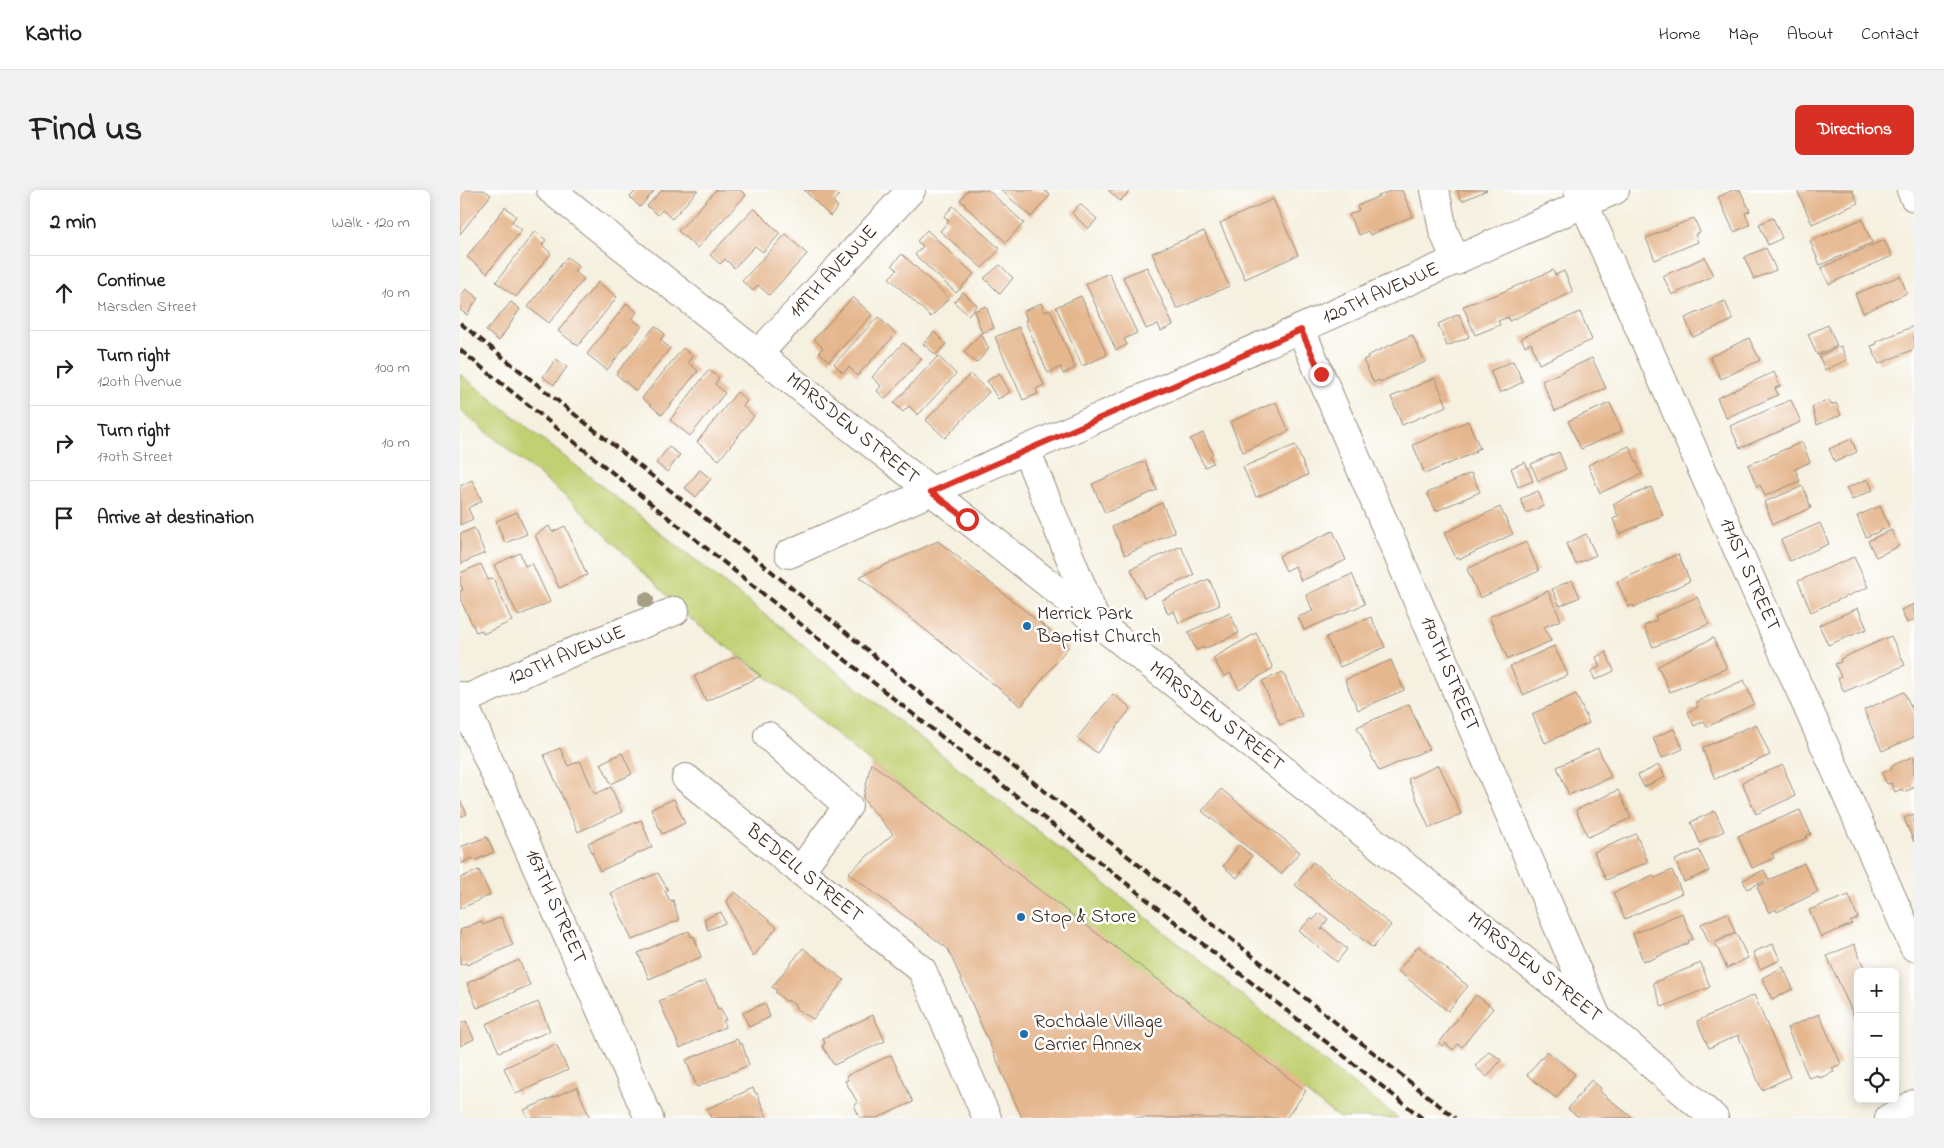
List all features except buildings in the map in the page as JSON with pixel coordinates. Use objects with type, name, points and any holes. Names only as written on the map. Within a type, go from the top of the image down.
[{"type":"street","name":"MARSDEN STREET","points":[[551,190],[1597,1018],[1714,1118]]},
{"type":"street","name":"119TH AVENUE","points":[[758,354],[910,190]]},
{"type":"street","points":[[1435,190],[1443,230],[1456,261]]},
{"type":"street","name":"120TH AVENUE","points":[[789,554],[1456,261],[1581,197],[1615,190]]},
{"type":"street","points":[[1911,190],[1914,197]]},
{"type":"street","name":"171ST STREET","points":[[1581,197],[1914,947]]},
{"type":"street","name":"170TH STREET","points":[[1301,330],[1597,1018]]},
{"type":"street","points":[[1026,450],[1096,623]]},
{"type":"street","name":"120TH AVENUE","points":[[461,700],[545,663],[675,611]]},
{"type":"street","name":"167TH STREET","points":[[461,700],[649,1118]]},
{"type":"street","points":[[768,736],[848,806],[800,871]]},
{"type":"street","name":"BEDELL STREET","points":[[686,778],[922,970],[987,1118]]},
{"type":"street","points":[[1889,1118],[1914,1104]]},
{"type":"green space","points":[[460,374],[1094,875],[1324,1062],[1398,1118],[1339,1118],[871,763],[786,692],[693,621],[570,500],[460,410]]},
{"type":"railway","points":[[460,323],[760,562],[927,699],[1130,858],[1455,1118]]},
{"type":"railway","points":[[460,350],[874,683],[1422,1118]]},
{"type":"place","name":"Merrick Park Baptist Church","points":[[1027,626]]},
{"type":"place","name":"Stop & Store","points":[[1021,917]]},
{"type":"place","name":"Rochdale Village Carrier Annex","points":[[1024,1034]]},
{"type":"route","points":[[967,519],[931,492],[1301,330],[1321,374]]}]
